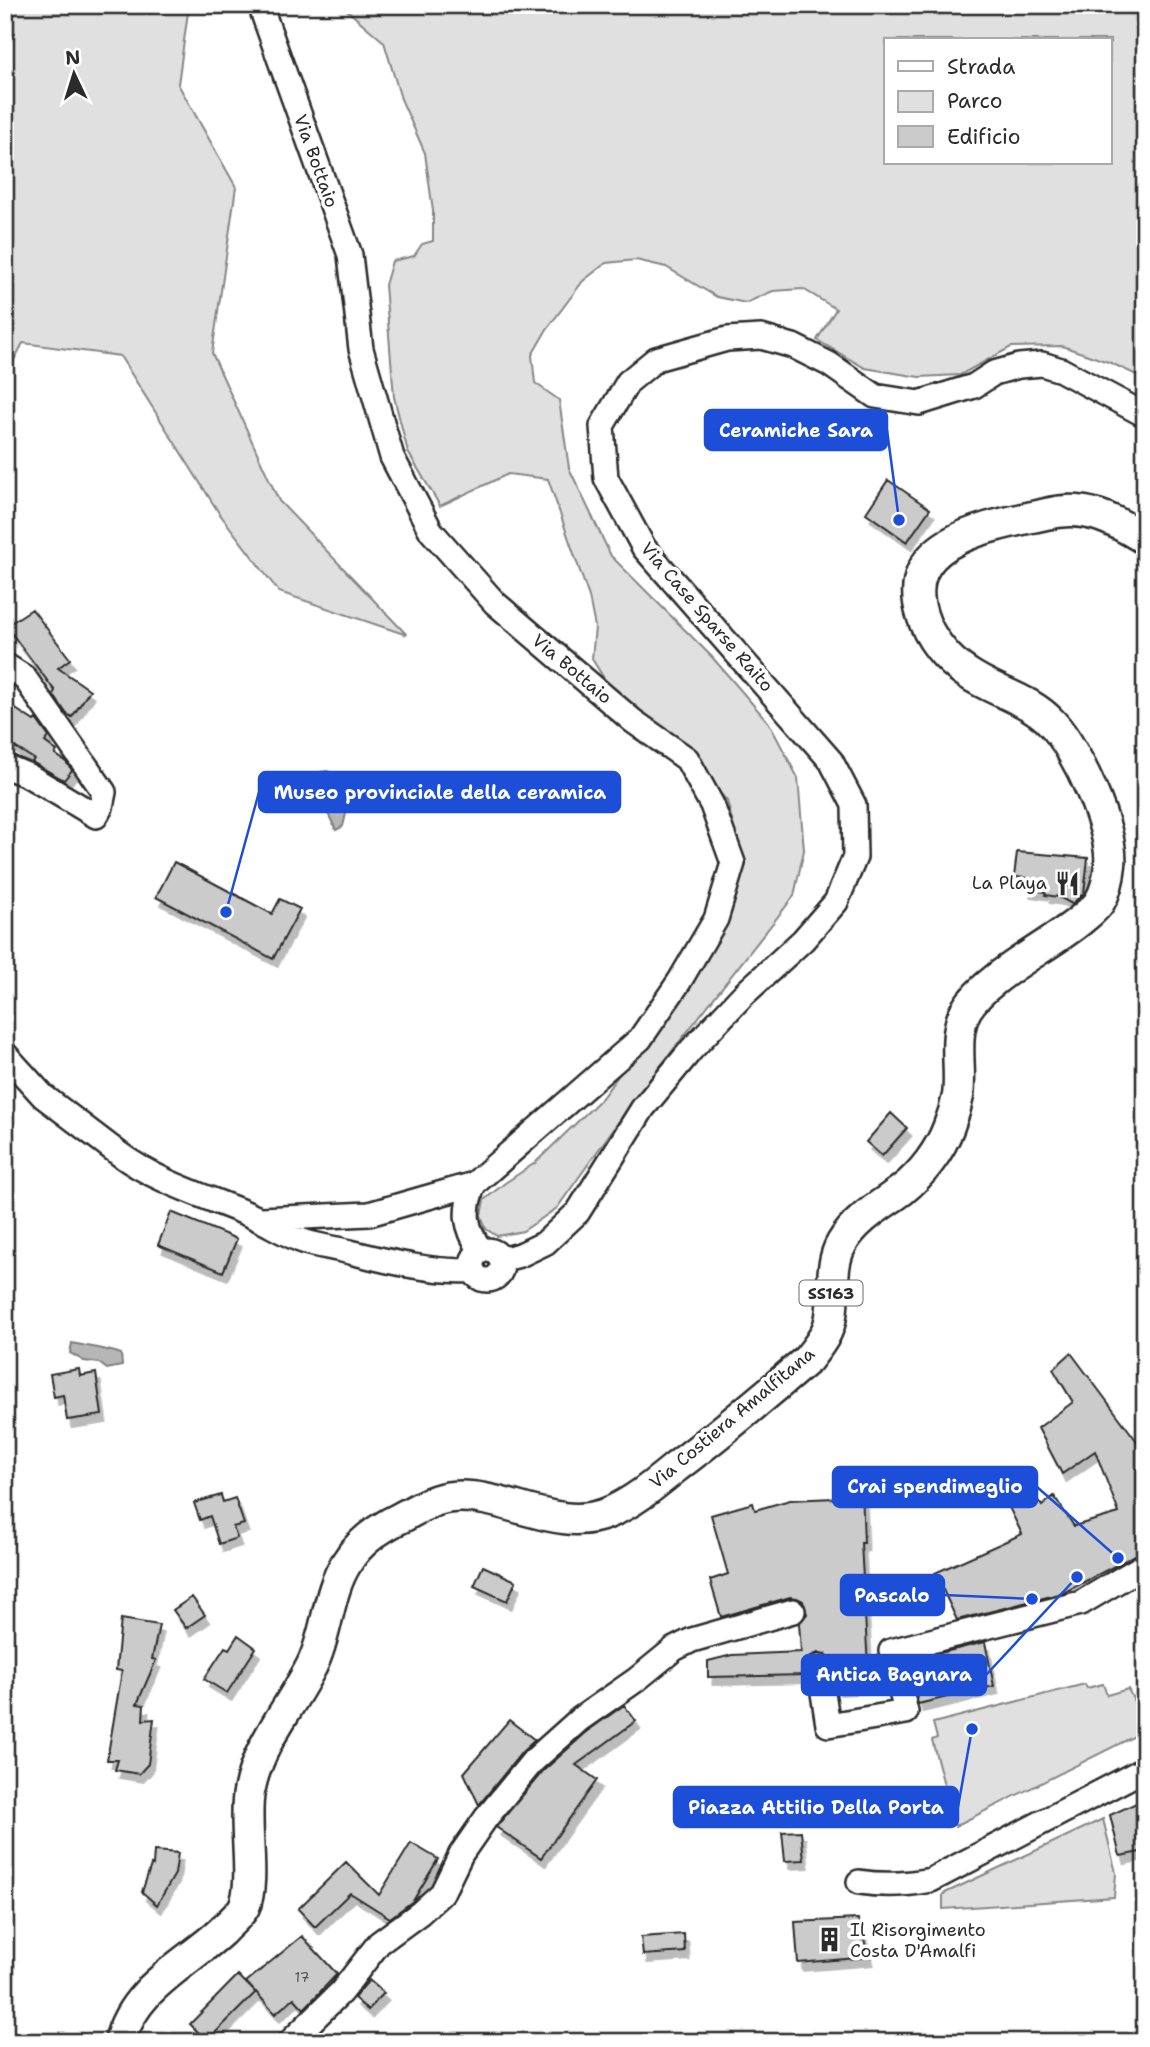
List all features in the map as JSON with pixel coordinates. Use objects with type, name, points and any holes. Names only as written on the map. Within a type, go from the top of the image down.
[{"type":"main road","name":"Via Costiera Amalfitana","points":[[120,2042],[127,2021],[146,1994],[205,1947],[237,1917],[245,1905],[248,1867],[246,1809],[255,1766],[271,1731],[312,1665],[339,1576],[357,1549],[393,1521],[448,1497],[465,1496],[561,1517],[607,1514],[643,1493],[706,1444],[808,1359],[821,1343],[831,1316],[831,1283],[839,1247],[858,1222],[904,1188],[929,1163],[948,1129],[958,1094],[958,1041],[965,1012],[981,993],[1073,927],[1100,901],[1111,862],[1098,805],[1061,733],[1034,707],[967,674],[946,654],[926,627],[918,593],[924,568],[935,553],[949,542],[968,534],[1064,511],[1102,515],[1145,539]]},
{"type":"street","name":"Via Bottaio","points":[[260,5],[350,255],[361,349],[392,457],[431,531],[495,603],[633,721],[687,759],[712,805],[733,863],[716,919],[679,982],[639,1039],[474,1184]]},
{"type":"street","name":"Via Case Sparse Raito","points":[[5,1054],[43,1096],[129,1162],[261,1219],[302,1240],[436,1269],[459,1271],[485,1260],[520,1255],[545,1243],[578,1212],[643,1108],[683,1060],[743,995],[803,940],[836,902],[855,857],[854,805],[831,761],[644,548],[606,478],[602,426],[628,382],[656,359],[727,339],[761,337],[793,346],[829,364],[875,396],[919,403],[974,386],[994,373],[1018,366],[1042,364],[1060,370],[1145,415]]},
{"type":"street","points":[[5,665],[24,677],[104,792],[101,807],[96,816],[29,776],[5,766]]},
{"type":"street","points":[[261,1219],[369,1214],[474,1184]]},
{"type":"street","points":[[474,1184],[466,1205],[470,1231],[485,1260]]},
{"type":"street","points":[[819,1667],[828,1725],[906,1712],[891,1651],[1081,1603],[1145,1565]]},
{"type":"street","points":[[290,2042],[341,1992],[379,1943],[442,1893],[461,1854],[486,1818],[533,1761],[580,1719],[636,1680],[674,1649],[692,1640],[793,1611]]},
{"type":"street","points":[[859,1882],[883,1885],[931,1880],[1145,1769]]},
{"type":"green space","points":[[5,5],[189,5],[178,84],[236,187],[212,353],[279,501],[407,635],[279,592],[219,513],[120,356],[23,343],[5,377]]},
{"type":"green space","points":[[341,5],[1145,5],[1145,379],[1111,363],[1062,346],[1011,347],[960,375],[919,377],[865,368],[817,340],[836,309],[803,289],[773,291],[746,303],[717,297],[666,267],[636,260],[606,263],[583,281],[547,329],[532,355],[535,383],[559,400],[569,468],[611,556],[712,657],[769,723],[798,778],[804,850],[794,896],[636,1097],[557,1208],[523,1231],[497,1236],[486,1229],[481,1215],[484,1200],[535,1163],[601,1099],[652,1030],[738,844],[727,801],[670,735],[607,683],[592,659],[595,627],[589,597],[548,479],[508,474],[440,506],[408,452],[394,397],[385,285],[392,261],[414,256],[422,244],[433,241],[433,211],[425,153],[401,99],[384,42]]},
{"type":"green space","points":[[1085,1684],[1087,1688],[1103,1684],[1107,1695],[1128,1689],[1145,1723],[1145,1731],[955,1826],[932,1740],[937,1738],[933,1723]]},
{"type":"green space","points":[[1103,1819],[1116,1873],[1114,1897],[943,1909],[943,1894]]},
{"type":"shaded area","points":[[327,771],[335,775],[338,799],[346,814],[343,826],[336,830],[312,780],[321,772]]},
{"type":"shaded area","points":[[72,1343],[121,1354],[122,1366],[107,1369],[99,1363],[84,1361],[70,1353]]},
{"type":"building","points":[[888,480],[930,509],[907,542],[866,513]]},
{"type":"building","points":[[32,609],[70,659],[58,668],[90,690],[72,717],[66,713],[53,694],[55,691],[6,626]]},
{"type":"building","points":[[5,702],[34,721],[36,719],[49,737],[45,742],[57,751],[55,754],[72,770],[64,780],[32,762],[34,759],[5,741]]},
{"type":"building","points":[[1017,852],[1088,858],[1084,893],[1072,904],[1059,897],[1045,895],[1046,892],[1026,889],[1027,878],[1014,877]]},
{"type":"building","points":[[174,862],[272,914],[280,899],[300,909],[273,959],[156,897]]},
{"type":"building","points":[[891,1113],[907,1128],[882,1156],[866,1142]]},
{"type":"building","points":[[171,1212],[237,1239],[223,1272],[158,1245]]},
{"type":"building","points":[[1071,1353],[1145,1452],[1145,1550],[1063,1593],[957,1620],[935,1573],[1022,1534],[1004,1497],[1027,1486],[1042,1506],[1054,1496],[1074,1526],[1119,1513],[1095,1451],[1062,1474],[1038,1428],[1073,1402],[1053,1369]]},
{"type":"building","points":[[79,1369],[80,1376],[96,1373],[102,1415],[67,1420],[63,1395],[54,1397],[50,1374]]},
{"type":"building","points":[[862,1489],[864,1543],[861,1543],[869,1685],[836,1687],[830,1659],[825,1654],[818,1653],[806,1661],[806,1675],[708,1677],[708,1661],[732,1655],[801,1652],[799,1623],[807,1614],[803,1601],[790,1597],[721,1617],[710,1580],[728,1574],[711,1515],[753,1503],[755,1510],[790,1500],[834,1498],[834,1490]]},
{"type":"building","points":[[221,1495],[223,1502],[235,1498],[244,1524],[233,1527],[237,1538],[219,1544],[210,1516],[200,1520],[194,1503]]},
{"type":"building","points":[[483,1566],[516,1581],[507,1601],[474,1586]]},
{"type":"building","points":[[192,1597],[205,1615],[186,1628],[173,1610]]},
{"type":"building","points":[[121,1619],[159,1625],[152,1659],[156,1660],[137,1704],[144,1705],[143,1720],[154,1719],[148,1764],[139,1774],[115,1770],[118,1760],[107,1760],[122,1671],[116,1670]]},
{"type":"building","points":[[238,1635],[256,1648],[227,1693],[204,1679],[225,1647],[229,1649]]},
{"type":"building","points":[[985,1642],[994,1686],[918,1704],[908,1661]]},
{"type":"building","points":[[624,1705],[636,1721],[576,1765],[597,1780],[541,1858],[496,1827],[543,1771],[589,1730]]},
{"type":"building","points":[[509,1720],[535,1740],[479,1805],[464,1773]]},
{"type":"building","points":[[1145,1799],[1145,1851],[1120,1856],[1110,1815]]},
{"type":"building","points":[[801,1831],[804,1860],[785,1861],[782,1832]]},
{"type":"building","points":[[411,1843],[438,1859],[413,1901],[390,1918],[350,1893],[315,1927],[298,1909],[346,1862],[379,1895]]},
{"type":"building","points":[[154,1851],[178,1853],[175,1874],[157,1905],[142,1892],[151,1865],[153,1866]]},
{"type":"building","name":"Il Risorgimento Costa D'Amalfi","points":[[858,1919],[869,1957],[798,1963],[795,1922]]},
{"type":"building","points":[[684,1934],[685,1952],[643,1955],[641,1937]]},
{"type":"building","points":[[302,1936],[337,1974],[304,2009],[294,1998],[275,2014],[256,1992],[207,2041],[190,2024],[238,1975],[255,1992],[246,1982]]},
{"type":"building","points":[[369,1980],[384,1993],[368,2010],[354,1998]]},
{"type":"place","name":"Ceramiche Sara","points":[[899,520]]},
{"type":"place","name":"La Playa","points":[[1067,883]]},
{"type":"place","name":"Museo provinciale della ceramica","points":[[226,912]]},
{"type":"place","name":"Crai spendimeglio","points":[[1118,1558]]},
{"type":"place","name":"Antica Bagnara","points":[[1077,1577]]},
{"type":"place","name":"Pascalo","points":[[1032,1599]]},
{"type":"place","name":"Piazza Attilio Della Porta","points":[[972,1729]]},
{"type":"place","name":"Il Risorgimento Costa D'Amalfi","points":[[830,1940]]}]
